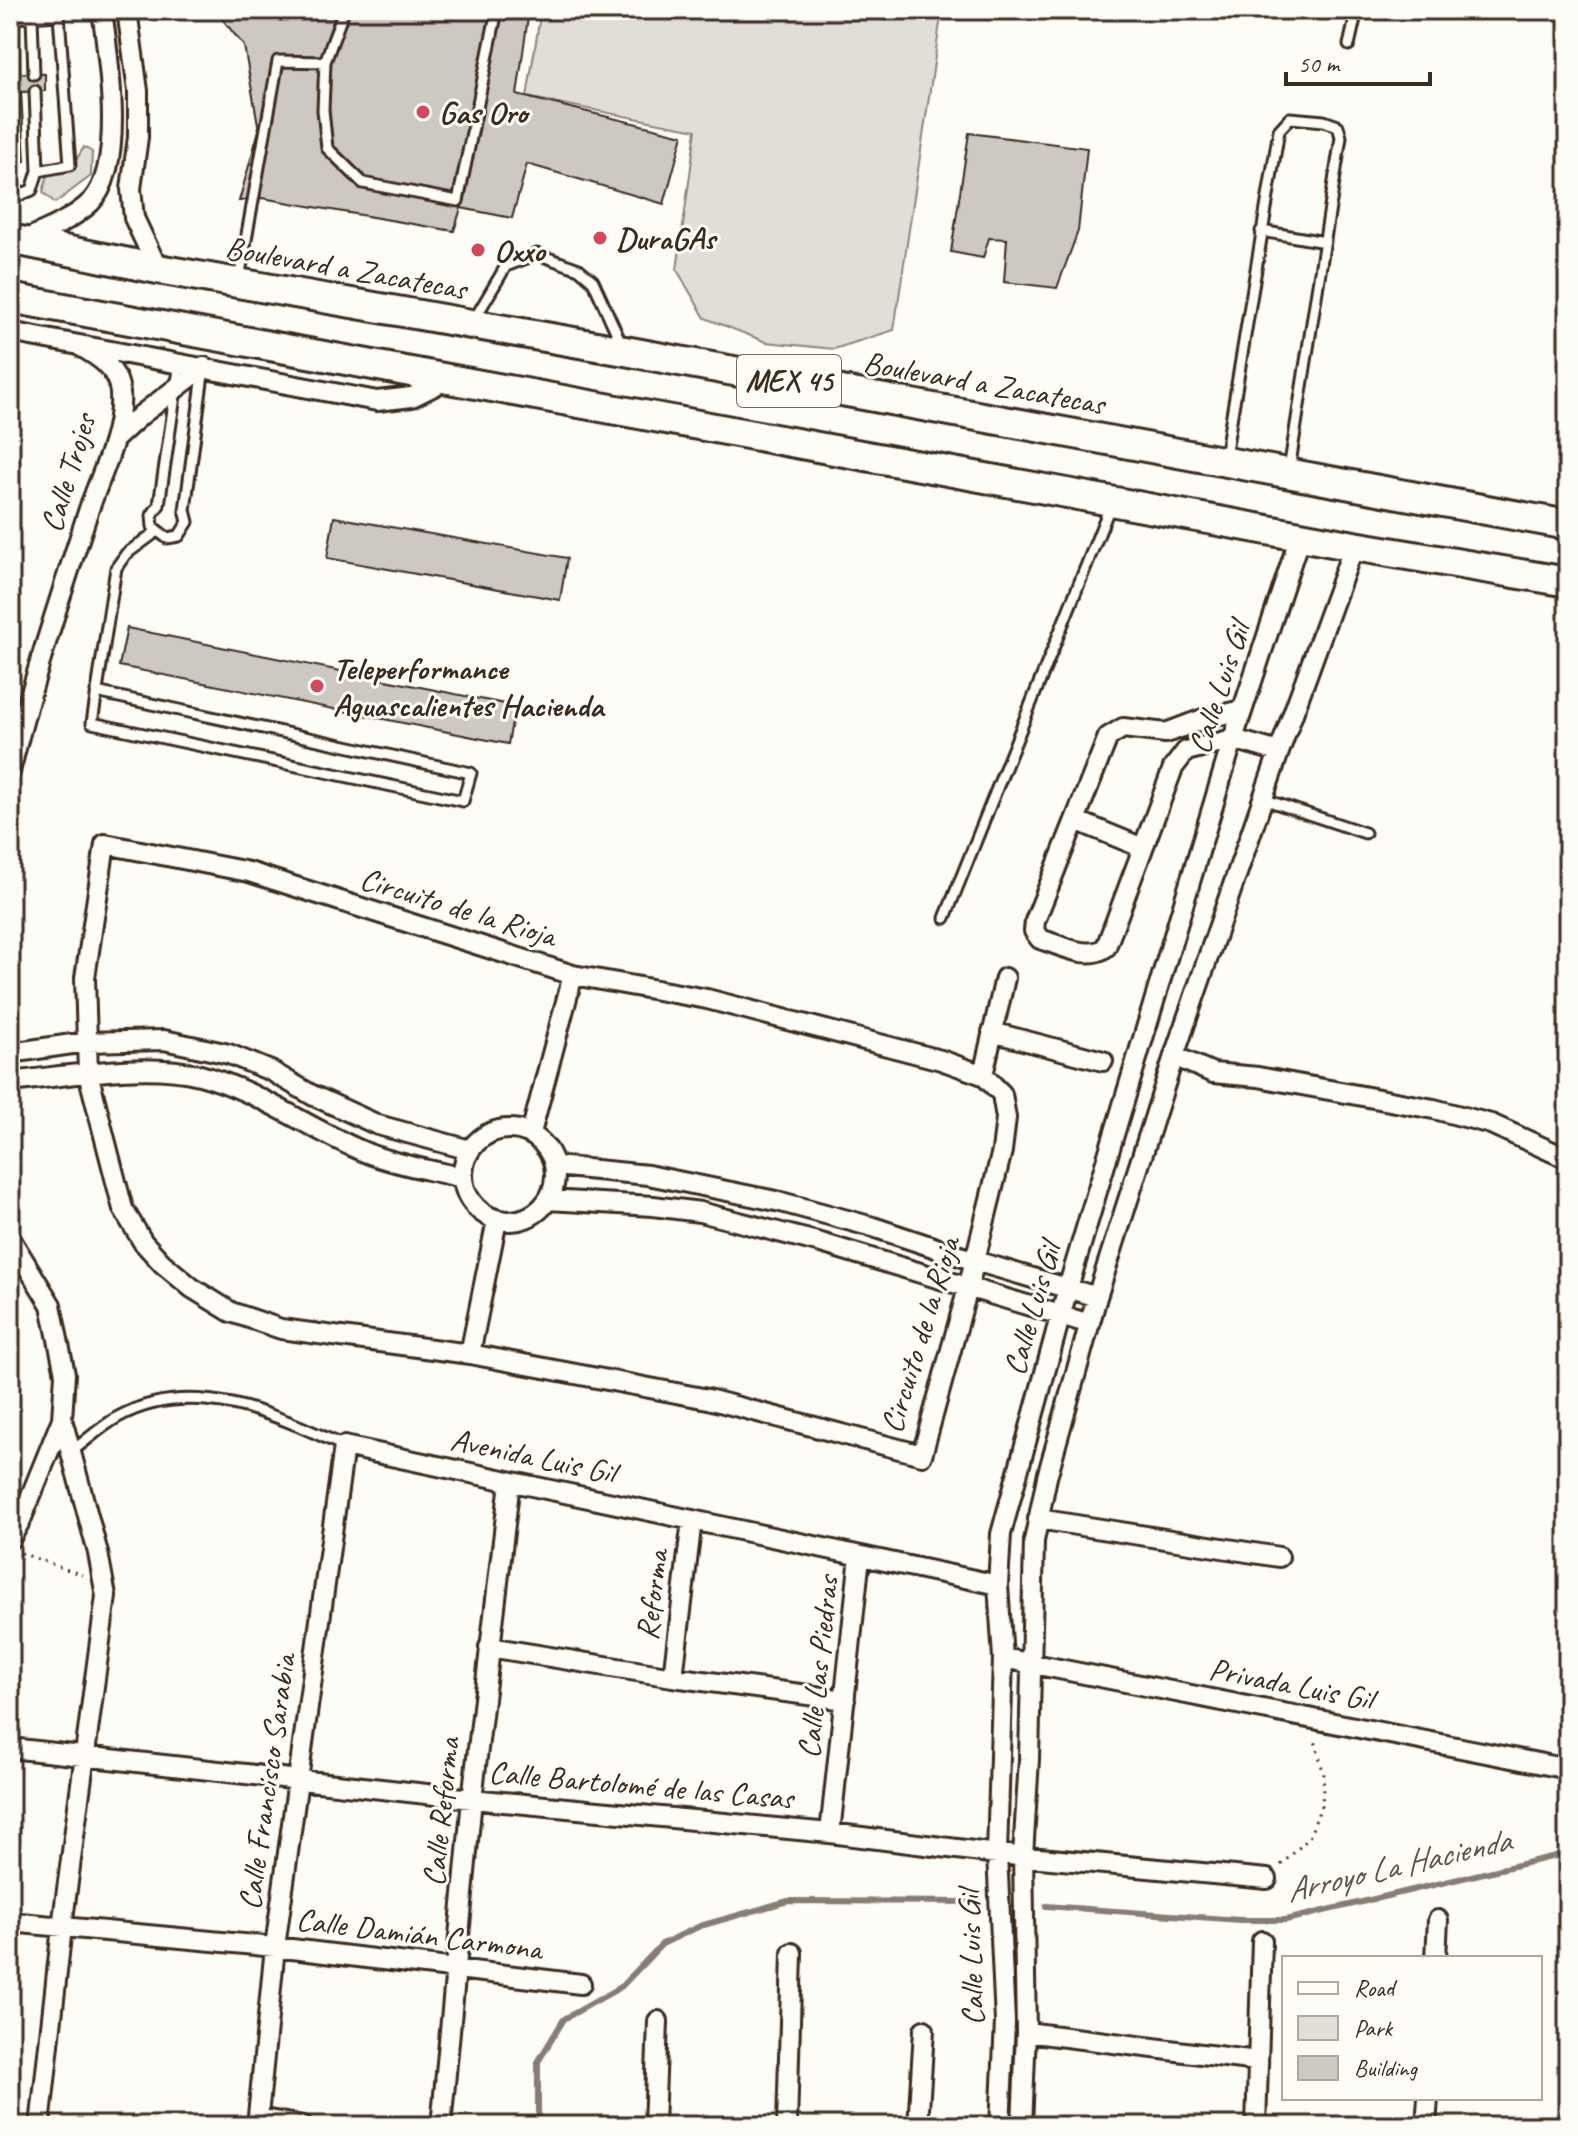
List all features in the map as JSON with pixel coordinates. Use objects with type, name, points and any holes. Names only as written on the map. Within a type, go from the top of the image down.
[{"type":"main road","name":"Boulevard a Zacatecas","points":[[16,240],[158,269],[625,351],[1568,525]]},
{"type":"main road","name":"MEX 45","points":[[10,298],[1354,546],[1568,582]]},
{"type":"street","points":[[16,240],[66,220],[92,201],[105,176],[112,107],[102,10]]},
{"type":"street","points":[[127,10],[138,91],[138,137],[131,189],[134,218],[158,269]]},
{"type":"street","points":[[111,137],[138,137]]},
{"type":"street","points":[[10,332],[377,401],[412,397],[448,379]]},
{"type":"street","name":"Calle Trojes","points":[[10,772],[40,661],[114,440],[120,392],[114,372],[97,355],[78,345]]},
{"type":"street","points":[[114,440],[141,415],[204,367]]},
{"type":"street","name":"Calle Luis Gil","points":[[1000,2126],[1005,2022],[997,1854],[1003,1658],[998,1585],[1001,1534],[1068,1288],[1233,739],[1300,536]]},
{"type":"street","name":"Calle Luis Gil","points":[[1022,2126],[1026,2032],[1023,1856],[1034,1541],[1038,1519],[1097,1297],[1174,1056],[1354,546]]},
{"type":"street","points":[[1242,710],[1203,719],[1166,733],[1123,728],[1108,737],[1035,921],[1034,931],[1040,939],[1090,954],[1099,953],[1106,947],[1173,768],[1186,751],[1233,739],[1279,752]]},
{"type":"street","points":[[1075,820],[1143,848]]},
{"type":"street","name":"Circuito de la Rioja","points":[[105,844],[249,872],[573,975],[707,999],[941,1060],[983,1075],[1002,1094],[1006,1118],[1002,1151],[922,1455],[708,1399],[470,1354],[281,1329],[231,1312],[192,1288],[143,1242],[123,1209],[88,1073],[86,1042],[85,978],[105,844]]},
{"type":"street","points":[[531,1133],[573,975]]},
{"type":"street","points":[[983,1075],[1005,978]]},
{"type":"street","points":[[992,1032],[1103,1061]]},
{"type":"street","points":[[10,1053],[86,1042],[164,1040],[229,1054],[271,1071],[312,1095],[378,1125],[470,1150]]},
{"type":"street","points":[[1174,1056],[1213,1073],[1258,1077],[1491,1124],[1568,1159]]},
{"type":"street","points":[[10,1082],[151,1070],[199,1075],[276,1105],[368,1153],[463,1178]]},
{"type":"street","points":[[504,1128],[531,1133],[551,1153],[555,1166],[553,1189],[548,1200],[539,1211],[526,1219],[511,1222],[483,1214],[466,1192],[463,1178],[464,1163],[470,1150],[479,1139],[504,1128]]},
{"type":"street","points":[[555,1166],[648,1175],[781,1202],[873,1227],[1097,1297]]},
{"type":"street","points":[[548,1200],[700,1212],[821,1243],[1090,1324]]},
{"type":"street","points":[[470,1354],[497,1220]]},
{"type":"street","points":[[10,1238],[51,1305],[65,1374],[62,1419],[21,1520],[10,1539]]},
{"type":"street","points":[[40,2126],[62,1927],[106,1596],[98,1553],[62,1419]]},
{"type":"street","name":"Avenida Luis Gil","points":[[344,1446],[998,1585]]},
{"type":"street","name":"Calle Francisco Sarabia","points":[[258,2122],[275,1947],[344,1446]]},
{"type":"street","name":"Calle Reforma","points":[[441,2126],[472,1799],[510,1482]]},
{"type":"street","points":[[1038,1519],[1279,1557]]},
{"type":"street","name":"Reforma","points":[[673,1677],[692,1520]]},
{"type":"street","name":"Calle Las Piedras","points":[[830,1833],[860,1556]]},
{"type":"street","points":[[489,1647],[673,1677],[845,1700]]},
{"type":"street","name":"Privada Luis Gil","points":[[1003,1658],[1568,1769]]},
{"type":"street","name":"Calle Bartolomé de las Casas","points":[[10,1748],[472,1799],[830,1833],[997,1854],[1267,1879]]},
{"type":"street","points":[[1436,1956],[1438,1920]]},
{"type":"street","name":"Calle Damián Carmona","points":[[10,1922],[275,1947],[581,1984]]},
{"type":"street","points":[[1256,2126],[1262,1941]]},
{"type":"street","points":[[787,2126],[792,1953]]},
{"type":"street","points":[[654,2126],[658,2021]]},
{"type":"street","points":[[918,2126],[924,2030]]},
{"type":"street","points":[[1026,2032],[1257,2061]]},
{"type":"street","points":[[1426,2126],[1428,2100]]},
{"type":"street","points":[[258,2122],[303,2126]]},
{"type":"lane","points":[[344,10],[325,62],[323,110],[327,148],[363,183],[458,201],[495,20],[492,10]]},
{"type":"lane","points":[[1349,45],[1357,10]]},
{"type":"lane","points":[[10,18],[59,15],[70,165],[38,171]]},
{"type":"lane","points":[[32,17],[34,74]]},
{"type":"lane","points":[[238,283],[278,61],[325,62]]},
{"type":"lane","points":[[10,199],[32,190],[38,171],[35,91]]},
{"type":"lane","points":[[1224,461],[1279,130],[1290,118],[1324,121],[1338,126],[1341,137],[1289,473]]},
{"type":"lane","points":[[1261,231],[1325,242]]},
{"type":"lane","points":[[471,325],[506,266],[537,254],[579,269],[593,281],[625,351]]},
{"type":"lane","points":[[180,362],[159,505],[152,515],[156,532],[167,538],[179,536],[188,522],[185,510],[204,367]]},
{"type":"lane","points":[[945,918],[1113,501]]},
{"type":"lane","points":[[96,692],[471,773],[463,801],[92,723],[96,692],[116,568],[126,554],[156,532]]},
{"type":"lane","points":[[1263,799],[1365,833]]},
{"type":"lane","name":"Avenida Luis Gil","points":[[72,1451],[116,1418],[150,1404],[175,1400],[219,1401],[256,1409],[344,1446]]},
{"type":"path","points":[[10,1549],[82,1575],[106,1596]]},
{"type":"path","points":[[1267,1879],[1309,1838],[1322,1803],[1324,1775],[1310,1718]]},
{"type":"green space","points":[[541,10],[942,10],[894,330],[834,349],[766,342],[705,318],[677,270],[696,130],[527,97]]},
{"type":"green space","points":[[84,147],[92,152],[91,176],[55,203],[43,192],[48,174],[69,172]]},
{"type":"building","name":"Gas Oro","points":[[215,10],[529,10],[517,95],[683,135],[664,204],[527,164],[512,218],[461,208],[454,231],[262,198],[239,201],[259,130],[244,46]]},
{"type":"building","points":[[19,55],[20,73],[45,74],[45,91],[21,92],[25,161],[19,161],[19,169],[10,170],[10,56]]},
{"type":"building","points":[[969,133],[1087,148],[1078,231],[1057,288],[1004,282],[1007,239],[989,238],[983,258],[951,252]]},
{"type":"building","points":[[334,517],[567,558],[560,600],[327,558]]},
{"type":"building","name":"Teleperformance Aguascalientes Hacienda","points":[[127,628],[515,706],[508,744],[119,666]]},
{"type":"waterway","name":"Arroyo La Hacienda","points":[[1046,1906],[1240,1920],[1286,1920],[1568,1853]]},
{"type":"waterway","name":"Arroyo La Hacienda","points":[[542,2126],[538,2112],[538,2062],[564,2019],[621,1987],[662,1944],[700,1926],[788,1901],[980,1902]]},
{"type":"place","name":"Gas Oro","points":[[423,112]]},
{"type":"place","name":"DuraGAs","points":[[600,238]]},
{"type":"place","name":"Oxxo","points":[[478,250]]},
{"type":"place","name":"Teleperformance Aguascalientes Hacienda","points":[[317,686]]}]
